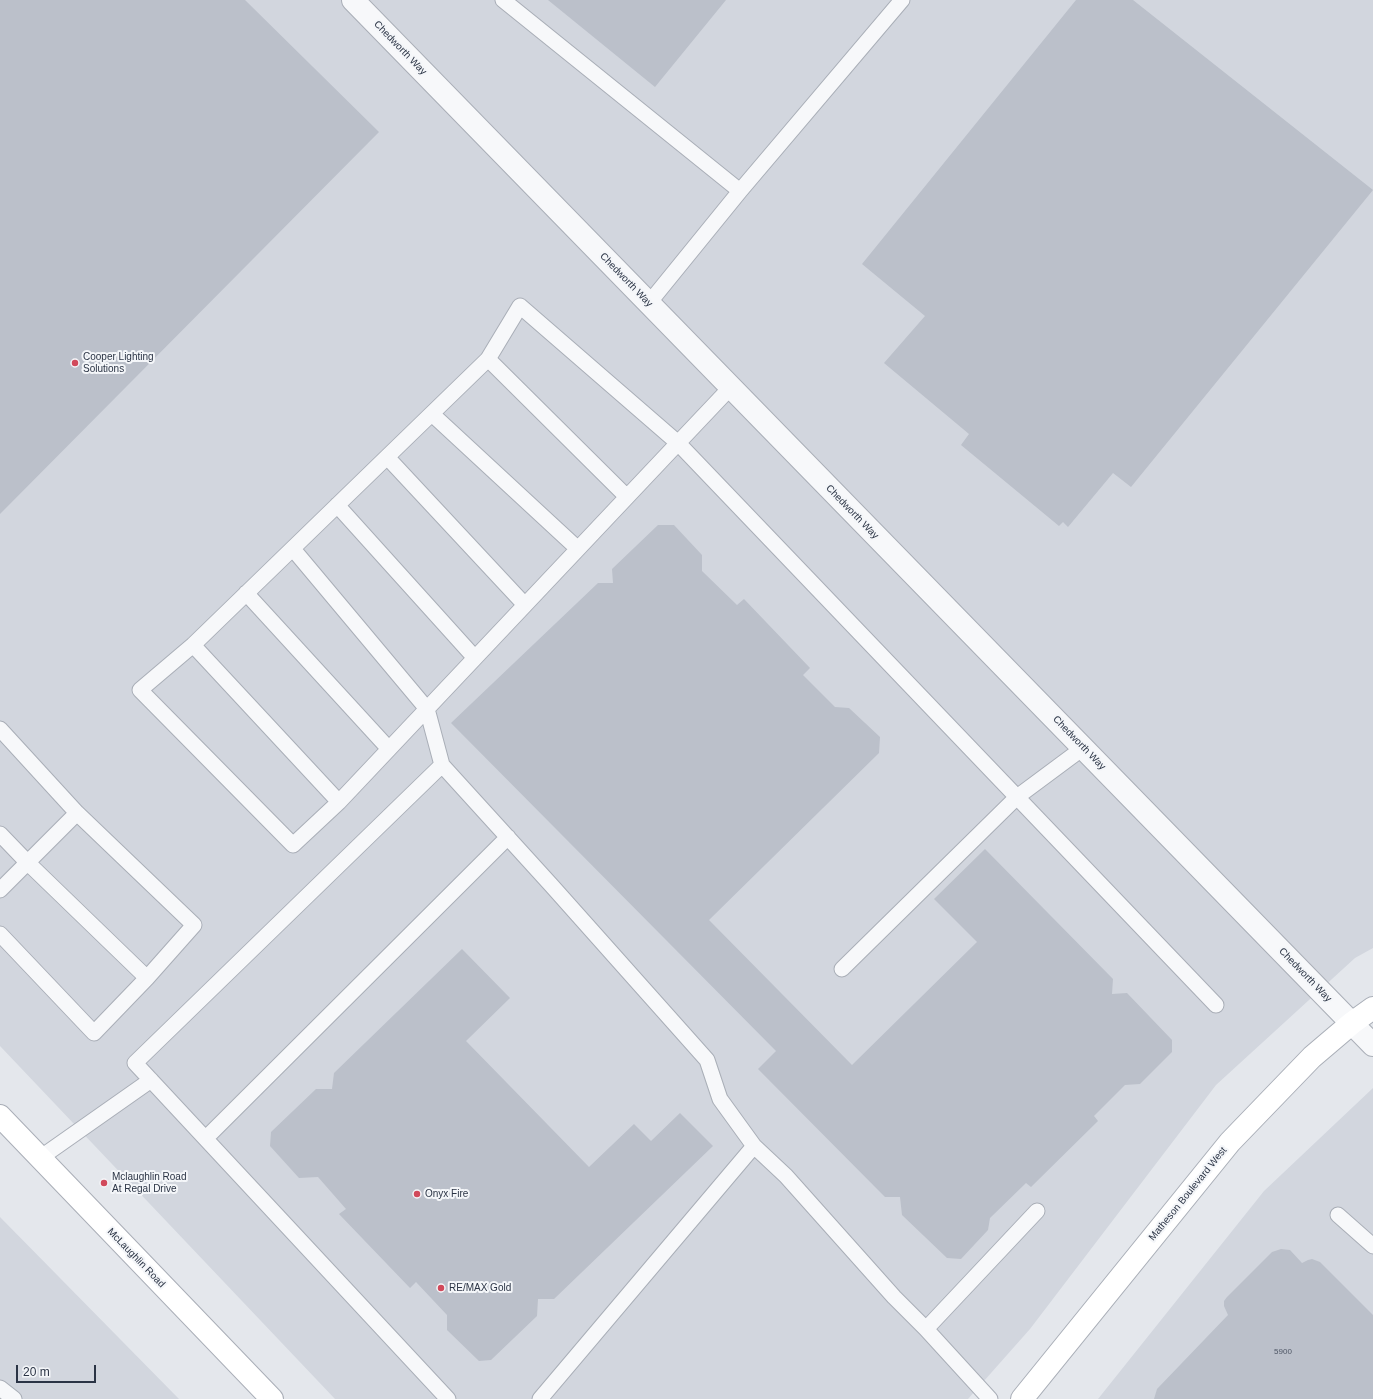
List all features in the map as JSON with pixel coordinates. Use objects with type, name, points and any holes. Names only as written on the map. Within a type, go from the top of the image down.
[{"type":"street","name":"Chedworth Way","points":[[353,0],[1373,1045]]},
{"type":"street","name":"Matheson Boulevard West","points":[[1022,1399],[1230,1142],[1312,1056],[1373,1008]]},
{"type":"street","name":"McLaughlin Road","points":[[0,1116],[272,1399]]},
{"type":"lane","points":[[503,0],[740,191]]},
{"type":"lane","points":[[649,303],[740,191],[902,0]]},
{"type":"lane","points":[[731,387],[678,443],[627,497],[578,548],[339,802],[293,844],[140,690],[193,645],[488,359],[520,306],[678,443],[1216,1005]]},
{"type":"lane","points":[[488,359],[627,497]]},
{"type":"lane","points":[[432,414],[578,548]]},
{"type":"lane","points":[[387,457],[525,605]]},
{"type":"lane","points":[[337,505],[475,658]]},
{"type":"lane","points":[[292,548],[426,709],[442,765],[707,1060],[720,1099],[754,1146],[786,1176],[894,1297],[926,1329],[990,1399]]},
{"type":"lane","points":[[246,593],[389,749]]},
{"type":"lane","points":[[193,645],[339,802]]},
{"type":"lane","points":[[0,729],[77,813],[194,924],[147,978],[94,1032],[0,934]]},
{"type":"lane","points":[[842,969],[1018,797],[1083,748]]},
{"type":"lane","points":[[442,765],[135,1063],[448,1399]]},
{"type":"lane","points":[[0,890],[77,813]]},
{"type":"lane","points":[[0,834],[147,978]]},
{"type":"lane","points":[[206,1138],[508,837]]},
{"type":"lane","points":[[40,1158],[151,1080]]},
{"type":"lane","points":[[540,1399],[754,1146]]},
{"type":"lane","points":[[926,1329],[1037,1211]]},
{"type":"lane","points":[[1338,1215],[1373,1246]]},
{"type":"lane","points":[[0,1388],[14,1399]]},
{"type":"shaded area","points":[[0,0],[1373,0],[1373,948],[1355,958],[1216,1085],[1030,1329],[968,1399],[335,1399],[0,1046]]},
{"type":"shaded area","points":[[1373,1088],[1373,1399],[1098,1399],[1264,1191]]},
{"type":"shaded area","points":[[0,1217],[179,1399],[0,1399]]},
{"type":"building","name":"Cooper Lighting Solutions","points":[[0,0],[245,0],[379,132],[0,514]]},
{"type":"building","points":[[548,0],[726,0],[655,87]]},
{"type":"building","points":[[1076,0],[1133,0],[1373,190],[1131,487],[1113,473],[1068,527],[1063,522],[1059,526],[961,445],[969,434],[884,363],[925,316],[862,264]]},
{"type":"building","points":[[658,525],[674,525],[702,555],[702,571],[737,605],[744,599],[810,668],[803,675],[835,707],[849,708],[880,737],[879,753],[709,920],[852,1065],[977,942],[934,899],[985,849],[1113,979],[1112,994],[1127,993],[1172,1040],[1172,1052],[1140,1084],[1125,1085],[1094,1116],[1098,1121],[1031,1187],[1026,1183],[990,1218],[988,1230],[961,1259],[947,1258],[902,1215],[900,1197],[885,1197],[758,1069],[776,1051],[451,723],[598,583],[613,583],[612,569]]},
{"type":"building","points":[[462,949],[510,998],[466,1041],[589,1167],[634,1124],[651,1141],[680,1113],[713,1146],[554,1299],[538,1299],[537,1316],[491,1360],[479,1361],[447,1330],[447,1315],[416,1282],[410,1288],[339,1214],[346,1209],[318,1177],[299,1178],[270,1146],[271,1132],[316,1089],[332,1089],[334,1073]]},
{"type":"building","points":[[1281,1249],[1290,1250],[1302,1263],[1312,1259],[1320,1262],[1373,1315],[1373,1399],[1154,1399],[1157,1389],[1228,1315],[1224,1306],[1224,1301],[1227,1297],[1272,1252]]},
{"type":"place","name":"Cooper Lighting Solutions","points":[[75,363]]},
{"type":"place","name":"Mclaughlin Road At Regal Drive","points":[[104,1183]]},
{"type":"place","name":"Onyx Fire","points":[[417,1194]]},
{"type":"place","name":"RE/MAX Gold","points":[[441,1288]]}]
